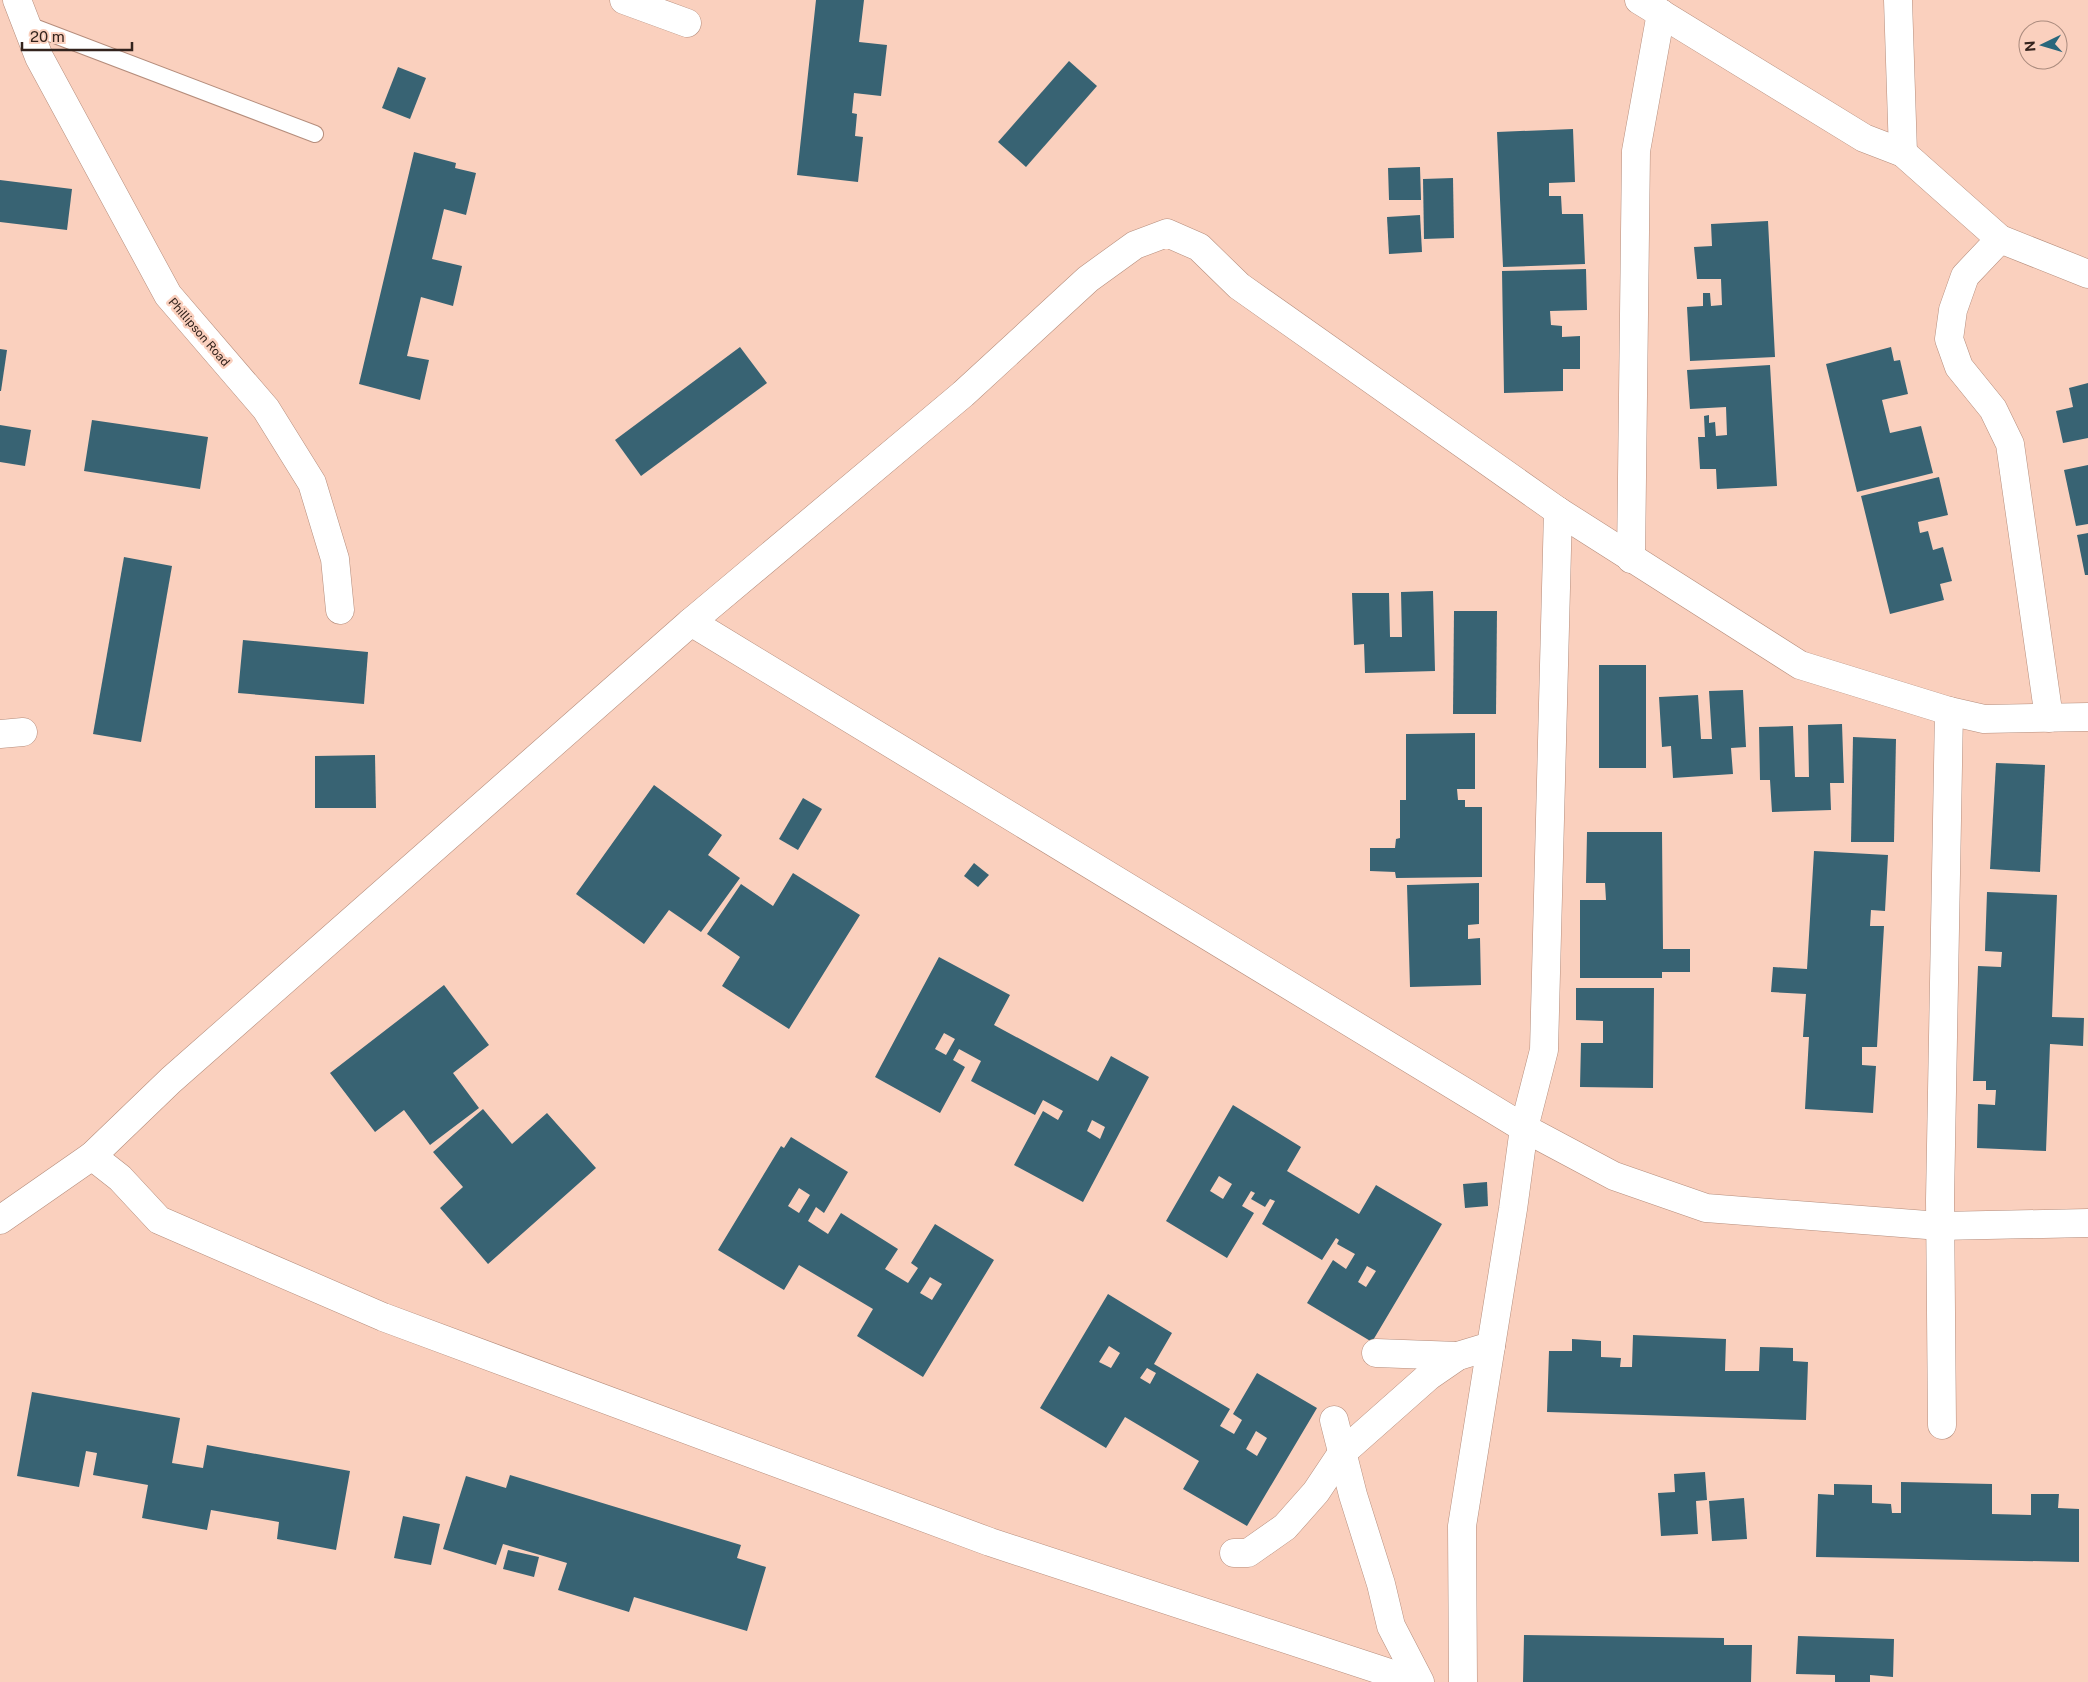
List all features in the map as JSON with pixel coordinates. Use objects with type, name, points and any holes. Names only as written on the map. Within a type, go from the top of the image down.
[{"type":"street","points":[[624,0],[687,23]]},
{"type":"street","points":[[1898,0],[1903,152]]},
{"type":"street","points":[[1631,559],[1636,151],[1650,6],[1694,36],[1864,138],[1903,152],[2000,239],[2088,274]]},
{"type":"street","name":"Phillipson Road","points":[[22,12],[39,57],[168,295],[266,409],[312,483],[335,559],[340,610]]},
{"type":"street","points":[[0,1220],[92,1156],[171,1080],[692,622],[963,394],[1088,280],[1135,245],[1167,233],[1199,246],[1239,286],[1558,511],[1800,665],[1950,711],[1984,719],[2088,717]]},
{"type":"street","points":[[2000,239],[1965,276],[1953,310],[1949,339],[1959,367],[1993,409],[2010,444],[2049,718]]},
{"type":"street","points":[[1463,1682],[1462,1526],[1492,1346],[1524,1128],[1544,1050],[1558,511]]},
{"type":"street","points":[[692,622],[1524,1128],[1614,1176],[1706,1208],[1940,1226],[2088,1223]]},
{"type":"street","points":[[1942,1425],[1940,1226],[1950,711]]},
{"type":"street","points":[[92,1156],[120,1178],[159,1220],[383,1318],[990,1542],[1419,1682]]},
{"type":"street","points":[[1234,1553],[1248,1552],[1285,1527],[1316,1492],[1342,1453],[1428,1376],[1458,1356],[1492,1346]]},
{"type":"street","points":[[1376,1353],[1458,1356]]},
{"type":"street","points":[[1334,1420],[1391,1626],[1419,1682]]},
{"type":"lane","points":[[22,12],[315,134]]},
{"type":"building","points":[[816,0],[864,0],[859,42],[887,45],[881,96],[854,93],[852,113],[857,114],[855,136],[863,137],[858,182],[797,175]]},
{"type":"building","points":[[1069,61],[1097,86],[1026,167],[998,142]]},
{"type":"building","points":[[398,67],[426,78],[410,119],[382,108]]},
{"type":"building","points":[[1573,129],[1575,182],[1549,183],[1549,196],[1561,196],[1562,214],[1583,214],[1585,264],[1503,267],[1497,132]]},
{"type":"building","points":[[414,152],[456,163],[455,168],[476,173],[466,215],[444,209],[432,259],[462,266],[453,306],[421,297],[407,356],[429,360],[420,400],[359,384]]},
{"type":"building","points":[[1420,167],[1421,200],[1389,200],[1388,168]]},
{"type":"building","points":[[1453,178],[1454,238],[1424,239],[1423,179]]},
{"type":"building","points":[[0,180],[72,189],[67,230],[0,222]]},
{"type":"building","points":[[1420,215],[1422,252],[1389,254],[1387,217]]},
{"type":"building","points":[[1768,221],[1775,357],[1690,361],[1687,307],[1703,306],[1703,293],[1710,293],[1711,306],[1722,305],[1721,279],[1697,279],[1694,247],[1712,246],[1711,224]]},
{"type":"building","points":[[1586,269],[1587,310],[1550,311],[1551,325],[1562,326],[1562,337],[1580,336],[1580,369],[1563,369],[1563,391],[1504,393],[1502,271]]},
{"type":"building","points":[[740,347],[767,383],[641,476],[615,440]]},
{"type":"building","points":[[1891,347],[1894,361],[1900,360],[1908,394],[1882,400],[1890,433],[1921,426],[1933,473],[1857,492],[1826,364]]},
{"type":"building","points":[[0,349],[7,350],[1,391],[0,391]]},
{"type":"building","points":[[1770,365],[1777,486],[1717,489],[1716,469],[1700,469],[1698,437],[1705,437],[1704,416],[1709,415],[1709,423],[1715,422],[1716,436],[1727,435],[1726,407],[1690,409],[1687,370]]},
{"type":"building","points":[[2088,383],[2088,438],[2063,443],[2056,411],[2073,407],[2069,388]]},
{"type":"building","points":[[92,420],[208,437],[200,489],[84,471]]},
{"type":"building","points":[[0,425],[31,430],[25,466],[0,462]]},
{"type":"building","points":[[2088,465],[2088,524],[2076,526],[2064,470]]},
{"type":"building","points":[[1939,477],[1948,515],[1918,522],[1920,533],[1928,531],[1933,550],[1943,547],[1952,581],[1940,584],[1944,600],[1890,614],[1861,496]]},
{"type":"building","points":[[2088,533],[2088,575],[2085,575],[2077,535]]},
{"type":"building","points":[[124,557],[172,566],[141,742],[93,734]]},
{"type":"building","points":[[1433,591],[1435,671],[1365,673],[1364,644],[1354,645],[1352,593],[1389,593],[1390,637],[1402,637],[1401,592]]},
{"type":"building","points":[[1454,611],[1497,611],[1496,714],[1453,714]]},
{"type":"building","points":[[243,640],[368,652],[364,704],[238,693]]},
{"type":"building","points":[[1599,665],[1646,665],[1646,768],[1599,768]]},
{"type":"building","points":[[1743,690],[1746,747],[1731,748],[1733,774],[1673,778],[1671,746],[1662,747],[1659,697],[1698,695],[1701,739],[1712,739],[1709,691]]},
{"type":"building","points":[[1842,724],[1844,783],[1830,783],[1831,810],[1772,812],[1770,780],[1760,780],[1759,727],[1793,726],[1795,777],[1809,777],[1808,725]]},
{"type":"building","points":[[1475,733],[1475,789],[1457,789],[1458,800],[1465,800],[1465,807],[1482,807],[1482,877],[1396,878],[1395,872],[1370,871],[1370,848],[1395,848],[1396,839],[1400,838],[1400,800],[1406,800],[1406,734]]},
{"type":"building","points":[[1853,737],[1896,739],[1894,842],[1851,842]]},
{"type":"building","points":[[375,755],[376,808],[315,808],[315,756]]},
{"type":"building","points":[[1996,763],[2045,765],[2040,872],[1990,869]]},
{"type":"building","points":[[654,785],[722,835],[708,855],[740,878],[701,932],[669,910],[644,944],[576,894]]},
{"type":"building","points":[[803,798],[822,809],[798,850],[779,839]]},
{"type":"building","points":[[1587,832],[1662,832],[1663,949],[1690,949],[1690,972],[1662,972],[1662,978],[1580,978],[1580,900],[1606,900],[1605,883],[1586,883]]},
{"type":"building","points":[[1814,851],[1888,855],[1885,911],[1871,910],[1870,926],[1884,926],[1877,1047],[1862,1047],[1862,1065],[1876,1066],[1873,1113],[1805,1109],[1809,1037],[1803,1037],[1806,994],[1771,992],[1773,967],[1807,969]]},
{"type":"building","points":[[974,863],[989,875],[978,887],[964,876]]},
{"type":"building","points":[[793,873],[860,915],[789,1029],[722,986],[740,957],[707,934],[741,884],[773,906]]},
{"type":"building","points":[[1479,883],[1479,924],[1468,925],[1468,939],[1480,938],[1481,985],[1410,987],[1407,885]]},
{"type":"building","points":[[1987,892],[2057,895],[2052,1017],[2084,1018],[2083,1046],[2050,1044],[2046,1151],[1977,1148],[1978,1104],[1995,1105],[1996,1090],[1986,1090],[1986,1081],[1973,1081],[1978,966],[2001,967],[2002,952],[1985,951]]},
{"type":"building","points":[[939,957],[1010,995],[994,1025],[1098,1081],[1111,1056],[1149,1077],[1083,1202],[1014,1165],[1043,1111],[1058,1120],[1063,1111],[1043,1100],[1035,1115],[971,1081],[981,1061],[959,1049],[953,1060],[965,1067],[940,1113],[875,1077]],"holes":[[[944,1033],[955,1039],[946,1055],[935,1049]],[[1092,1120],[1105,1127],[1100,1139],[1087,1131]]]},
{"type":"building","points":[[444,985],[489,1045],[453,1073],[479,1108],[430,1145],[404,1110],[375,1132],[330,1073]]},
{"type":"building","points":[[1576,988],[1654,988],[1653,1088],[1580,1087],[1581,1043],[1603,1043],[1603,1021],[1576,1020]]},
{"type":"building","points":[[1233,1105],[1301,1147],[1287,1171],[1359,1214],[1376,1185],[1442,1224],[1372,1342],[1307,1303],[1333,1260],[1346,1269],[1355,1254],[1337,1244],[1339,1240],[1336,1238],[1322,1260],[1262,1224],[1275,1201],[1270,1199],[1265,1207],[1251,1199],[1255,1193],[1251,1191],[1242,1206],[1254,1213],[1227,1258],[1166,1221]],"holes":[[[1219,1176],[1232,1184],[1223,1199],[1210,1191]],[[1367,1266],[1376,1271],[1366,1287],[1358,1282]]]},
{"type":"building","points":[[483,1109],[512,1144],[547,1113],[596,1168],[488,1264],[440,1208],[463,1187],[433,1152]]},
{"type":"building","points":[[791,1137],[848,1172],[824,1213],[816,1207],[808,1221],[828,1234],[841,1213],[898,1249],[885,1269],[908,1283],[918,1268],[911,1263],[935,1224],[994,1260],[923,1377],[857,1336],[873,1309],[799,1265],[784,1290],[718,1250],[781,1146],[784,1148]],"holes":[[[799,1188],[810,1195],[799,1213],[788,1206]],[[930,1277],[942,1284],[932,1300],[920,1293]]]},
{"type":"building","points":[[1487,1182],[1488,1206],[1465,1208],[1463,1184]]},
{"type":"building","points":[[1108,1294],[1172,1333],[1154,1364],[1230,1409],[1220,1426],[1234,1434],[1242,1420],[1233,1414],[1257,1373],[1317,1408],[1247,1526],[1183,1489],[1199,1461],[1125,1417],[1106,1448],[1040,1408]],"holes":[[[1109,1346],[1120,1353],[1111,1368],[1099,1362]],[[1147,1368],[1156,1373],[1150,1384],[1140,1378]],[[1256,1431],[1267,1438],[1257,1456],[1246,1449]]]},
{"type":"building","points":[[1633,1335],[1726,1339],[1725,1371],[1759,1371],[1760,1347],[1793,1348],[1793,1361],[1808,1362],[1806,1420],[1547,1412],[1549,1351],[1572,1351],[1572,1339],[1601,1341],[1601,1357],[1621,1358],[1620,1367],[1632,1367]]},
{"type":"building","points":[[32,1392],[180,1418],[172,1463],[203,1468],[207,1445],[350,1471],[336,1550],[277,1539],[279,1522],[211,1510],[207,1530],[142,1518],[148,1485],[93,1475],[97,1453],[86,1451],[79,1487],[17,1476]]},
{"type":"building","points":[[1705,1472],[1707,1500],[1696,1501],[1698,1534],[1661,1536],[1658,1493],[1675,1492],[1674,1474]]},
{"type":"building","points":[[510,1475],[741,1545],[737,1558],[766,1567],[747,1631],[634,1597],[629,1612],[558,1590],[567,1563],[503,1544],[496,1565],[443,1549],[466,1476],[506,1488]]},
{"type":"building","points":[[1901,1482],[1992,1484],[1992,1514],[2031,1515],[2031,1494],[2059,1494],[2058,1508],[2079,1509],[2079,1562],[1816,1557],[1818,1494],[1834,1495],[1834,1484],[1872,1485],[1872,1503],[1891,1504],[1892,1513],[1901,1513]]},
{"type":"building","points":[[1744,1498],[1747,1539],[1712,1541],[1709,1501]]},
{"type":"building","points":[[403,1516],[440,1524],[431,1565],[394,1558]]},
{"type":"building","points":[[508,1550],[539,1557],[534,1577],[503,1569]]},
{"type":"building","points":[[1524,1635],[1724,1638],[1724,1645],[1752,1645],[1751,1682],[1523,1682]]},
{"type":"building","points":[[1798,1636],[1894,1639],[1893,1677],[1870,1675],[1870,1682],[1835,1682],[1835,1675],[1796,1674]]}]
